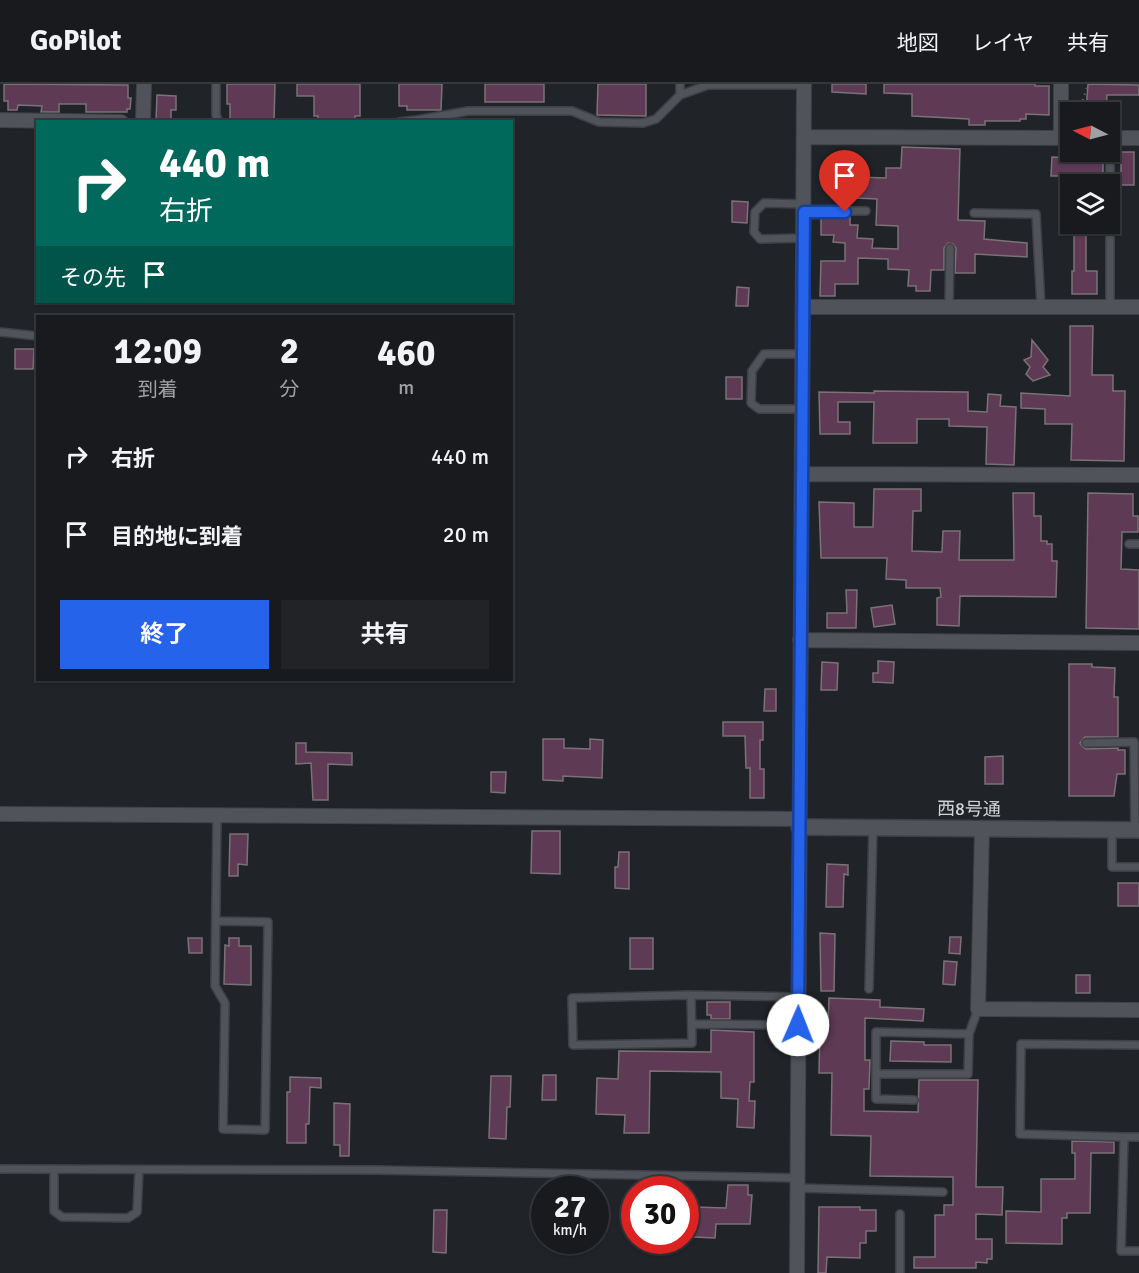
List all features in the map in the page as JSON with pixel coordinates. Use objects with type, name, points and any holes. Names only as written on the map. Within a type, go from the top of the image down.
[{"type":"street","points":[[143,120],[144,84]]},
{"type":"street","points":[[1061,84],[1063,102]]},
{"type":"street","points":[[796,1273],[804,85]]},
{"type":"street","points":[[0,120],[36,121]]},
{"type":"street","points":[[804,137],[1060,138]]},
{"type":"street","points":[[1120,138],[1139,138]]},
{"type":"street","points":[[803,307],[1139,307]]},
{"type":"street","points":[[801,474],[1139,475]]},
{"type":"street","points":[[800,640],[1139,643]]},
{"type":"street","points":[[0,814],[799,823]]},
{"type":"street","name":"西8号通","points":[[799,823],[873,828],[1137,830]]},
{"type":"street","points":[[982,829],[978,1009],[1139,1010]]},
{"type":"lane","points":[[216,84],[216,115],[218,120]]},
{"type":"lane","points":[[680,84],[680,95]]},
{"type":"lane","points":[[417,120],[468,111],[572,111],[599,122],[643,123],[656,119],[680,95],[708,85],[804,85]]},
{"type":"lane","points":[[803,238],[760,238],[754,232],[755,212],[764,203],[804,208],[866,211]]},
{"type":"lane","points":[[974,213],[1036,214],[1041,307]]},
{"type":"lane","points":[[1110,234],[1110,307]]},
{"type":"lane","points":[[949,307],[950,248]]},
{"type":"lane","points":[[0,332],[36,336]]},
{"type":"lane","points":[[802,354],[764,354],[752,371],[751,403],[759,409],[802,409]]},
{"type":"lane","points":[[1129,544],[1139,544]]},
{"type":"lane","points":[[1086,743],[1134,742],[1137,830]]},
{"type":"lane","points":[[216,921],[268,922],[265,1130],[223,1129],[225,1003],[215,986],[217,815]]},
{"type":"lane","points":[[870,989],[873,828]]},
{"type":"lane","points":[[1112,830],[1112,867],[1139,867]]},
{"type":"lane","points":[[691,995],[692,1043],[573,1045],[572,998],[691,995],[798,997]]},
{"type":"lane","points":[[877,1074],[968,1074],[969,1034],[978,1009]]},
{"type":"lane","points":[[692,1024],[798,1025]]},
{"type":"lane","points":[[914,1100],[876,1099],[876,1032],[969,1034]]},
{"type":"lane","points":[[1139,1045],[1021,1044],[1020,1134],[1139,1137]]},
{"type":"lane","points":[[1124,1137],[1121,1251],[1139,1251]]},
{"type":"lane","points":[[0,1169],[376,1170],[797,1183],[943,1192]]},
{"type":"lane","points":[[54,1169],[54,1210],[62,1217],[128,1218],[137,1212],[139,1170]]},
{"type":"lane","points":[[900,1214],[900,1273]]},
{"type":"path","points":[[1082,102],[1088,84]]},
{"type":"building","points":[[4,84],[128,85],[128,98],[131,98],[130,109],[127,109],[127,112],[86,112],[86,104],[59,104],[59,112],[41,112],[42,106],[18,105],[17,110],[8,110],[8,101],[4,101]]},
{"type":"building","points":[[227,84],[275,84],[274,120],[230,120],[230,104],[227,104]]},
{"type":"building","points":[[297,84],[360,84],[360,116],[355,116],[355,120],[318,119],[318,116],[314,116],[314,96],[297,96]]},
{"type":"building","points":[[399,84],[442,84],[441,110],[407,110],[407,106],[399,106]]},
{"type":"building","points":[[485,84],[544,84],[544,102],[485,102]]},
{"type":"building","points":[[598,84],[646,84],[646,116],[597,115]]},
{"type":"building","points":[[832,84],[866,84],[866,94],[832,92]]},
{"type":"building","points":[[884,84],[1035,84],[1035,86],[1049,86],[1049,115],[1026,114],[1026,119],[1020,119],[1020,121],[985,121],[985,125],[969,125],[969,119],[912,116],[912,94],[884,93]]},
{"type":"building","points":[[1088,84],[1139,85],[1139,95],[1107,95],[1107,102],[1087,102]]},
{"type":"building","points":[[157,95],[176,96],[176,110],[171,110],[171,120],[156,120]]},
{"type":"building","points":[[902,147],[960,149],[958,220],[985,221],[984,239],[1027,243],[1027,257],[975,254],[975,273],[955,273],[956,248],[953,244],[948,243],[944,248],[944,270],[931,270],[930,291],[916,291],[916,286],[908,286],[909,270],[888,269],[888,259],[858,258],[858,284],[835,284],[835,296],[820,296],[821,261],[845,261],[845,243],[833,242],[834,235],[821,235],[821,217],[850,217],[850,225],[858,225],[857,238],[873,239],[872,248],[898,249],[898,226],[876,225],[877,199],[857,198],[858,191],[845,191],[846,162],[856,163],[856,177],[886,178],[886,168],[901,168]]},
{"type":"building","points":[[1121,152],[1134,152],[1134,185],[1121,185]]},
{"type":"building","points":[[1052,157],[1060,157],[1060,162],[1103,162],[1103,174],[1051,176]]},
{"type":"building","points":[[732,201],[748,202],[747,223],[732,222]]},
{"type":"building","points":[[1074,234],[1086,234],[1086,271],[1097,271],[1097,294],[1072,294],[1072,271],[1074,271]]},
{"type":"building","points":[[737,287],[749,288],[748,306],[736,306]]},
{"type":"building","points":[[1070,326],[1093,326],[1092,375],[1113,375],[1113,391],[1125,391],[1124,461],[1071,460],[1072,424],[1045,424],[1045,409],[1021,408],[1021,393],[1070,396]]},
{"type":"building","points":[[1032,340],[1048,360],[1043,367],[1050,375],[1033,381],[1026,374],[1030,367],[1024,360],[1031,357]]},
{"type":"building","points":[[15,349],[34,349],[33,369],[15,369]]},
{"type":"building","points":[[726,377],[742,377],[742,399],[726,399]]},
{"type":"building","points":[[874,391],[968,392],[968,411],[987,412],[988,394],[1001,395],[1000,406],[1016,407],[1014,465],[986,464],[987,427],[949,426],[949,419],[917,419],[917,443],[873,443],[874,402],[838,402],[838,422],[850,422],[850,434],[820,434],[819,392],[874,393]]},
{"type":"building","points":[[874,489],[921,489],[921,511],[913,511],[912,551],[942,552],[943,531],[960,531],[959,560],[1014,560],[1013,493],[1034,493],[1034,516],[1041,516],[1041,541],[1052,544],[1052,561],[1057,561],[1056,597],[960,596],[959,626],[937,625],[937,598],[941,597],[940,588],[906,588],[906,580],[886,579],[887,558],[821,558],[819,502],[854,503],[854,527],[873,527]]},
{"type":"building","points":[[1088,493],[1133,494],[1133,516],[1138,516],[1138,532],[1122,532],[1121,569],[1139,570],[1139,629],[1086,628]]},
{"type":"building","points":[[846,590],[857,590],[856,628],[827,628],[827,613],[847,613]]},
{"type":"building","points":[[892,605],[895,624],[874,627],[871,608]]},
{"type":"building","points":[[878,661],[894,662],[893,683],[873,682],[873,673],[878,673]]},
{"type":"building","points":[[822,662],[838,663],[837,690],[821,690]]},
{"type":"building","points":[[1069,664],[1092,664],[1092,667],[1115,668],[1114,697],[1118,697],[1118,737],[1085,737],[1080,743],[1086,749],[1118,748],[1118,750],[1125,750],[1125,774],[1117,774],[1114,796],[1069,796]]},
{"type":"building","points":[[765,689],[776,689],[776,711],[764,711]]},
{"type":"building","points":[[723,722],[763,722],[763,740],[760,740],[760,769],[764,769],[764,798],[750,798],[750,768],[746,768],[745,736],[723,736]]},
{"type":"building","points":[[543,739],[564,739],[564,748],[590,749],[590,739],[603,740],[602,778],[563,776],[563,781],[543,780]]},
{"type":"building","points":[[296,743],[306,743],[306,752],[352,753],[352,765],[328,764],[328,800],[313,800],[311,763],[296,764]]},
{"type":"building","points":[[1003,756],[1003,784],[985,784],[985,757]]},
{"type":"building","points":[[491,772],[506,772],[505,793],[491,792]]},
{"type":"building","points":[[532,831],[560,831],[560,874],[531,873]]},
{"type":"building","points":[[230,834],[248,834],[247,865],[238,864],[238,876],[229,876]]},
{"type":"building","points":[[619,852],[629,852],[629,889],[615,888],[615,867],[618,867]]},
{"type":"building","points":[[827,864],[848,865],[848,875],[844,874],[843,907],[826,907]]},
{"type":"building","points":[[1118,883],[1139,883],[1139,906],[1118,906]]},
{"type":"building","points":[[820,933],[835,934],[834,991],[821,991]]},
{"type":"building","points":[[950,937],[961,937],[960,954],[949,953]]},
{"type":"building","points":[[188,938],[202,938],[202,953],[189,953]]},
{"type":"building","points":[[229,938],[239,938],[239,946],[251,946],[251,985],[224,984],[225,945],[229,946]]},
{"type":"building","points":[[630,938],[653,938],[653,969],[630,969]]},
{"type":"building","points":[[944,961],[957,962],[955,985],[943,984]]},
{"type":"building","points":[[1076,975],[1090,975],[1090,993],[1076,993]]},
{"type":"building","points":[[829,998],[880,1000],[880,1007],[924,1009],[923,1021],[865,1018],[865,1060],[870,1060],[869,1089],[864,1089],[864,1111],[918,1112],[919,1080],[978,1080],[976,1187],[1003,1187],[1002,1215],[976,1214],[976,1239],[992,1239],[992,1259],[987,1259],[987,1263],[976,1262],[976,1268],[914,1268],[914,1257],[935,1257],[935,1215],[944,1215],[944,1205],[953,1205],[953,1177],[870,1176],[871,1136],[831,1135],[832,1073],[819,1073],[820,1026],[828,1026]]},
{"type":"building","points":[[707,1002],[730,1002],[730,1019],[711,1019],[711,1015],[707,1015]]},
{"type":"building","points":[[711,1030],[754,1032],[754,1082],[750,1082],[749,1101],[755,1101],[754,1128],[737,1127],[738,1099],[721,1098],[721,1072],[650,1071],[649,1133],[624,1133],[625,1115],[596,1114],[597,1078],[618,1079],[619,1051],[711,1052]]},
{"type":"building","points":[[891,1041],[951,1045],[951,1062],[890,1061]]},
{"type":"building","points":[[543,1075],[556,1075],[556,1100],[542,1100]]},
{"type":"building","points":[[491,1076],[511,1076],[506,1139],[489,1138]]},
{"type":"building","points":[[290,1077],[321,1078],[321,1088],[310,1087],[306,1143],[287,1143],[287,1092],[290,1092]]},
{"type":"building","points":[[334,1103],[350,1104],[349,1156],[340,1156],[340,1145],[334,1145]]},
{"type":"building","points":[[1072,1141],[1114,1142],[1114,1153],[1091,1153],[1090,1213],[1067,1213],[1067,1218],[1062,1218],[1062,1244],[1006,1243],[1006,1211],[1041,1212],[1041,1179],[1075,1179],[1075,1153],[1072,1153]]},
{"type":"building","points":[[728,1185],[748,1185],[748,1195],[752,1195],[750,1224],[716,1224],[715,1238],[699,1237],[699,1207],[726,1208]]},
{"type":"building","points":[[819,1207],[860,1207],[860,1210],[876,1210],[876,1231],[866,1231],[866,1243],[860,1243],[860,1258],[827,1257],[826,1273],[818,1273]]},
{"type":"building","points":[[434,1210],[447,1210],[446,1253],[433,1252]]},
{"type":"route","points":[[798,1025],[804,212],[845,212]]}]
